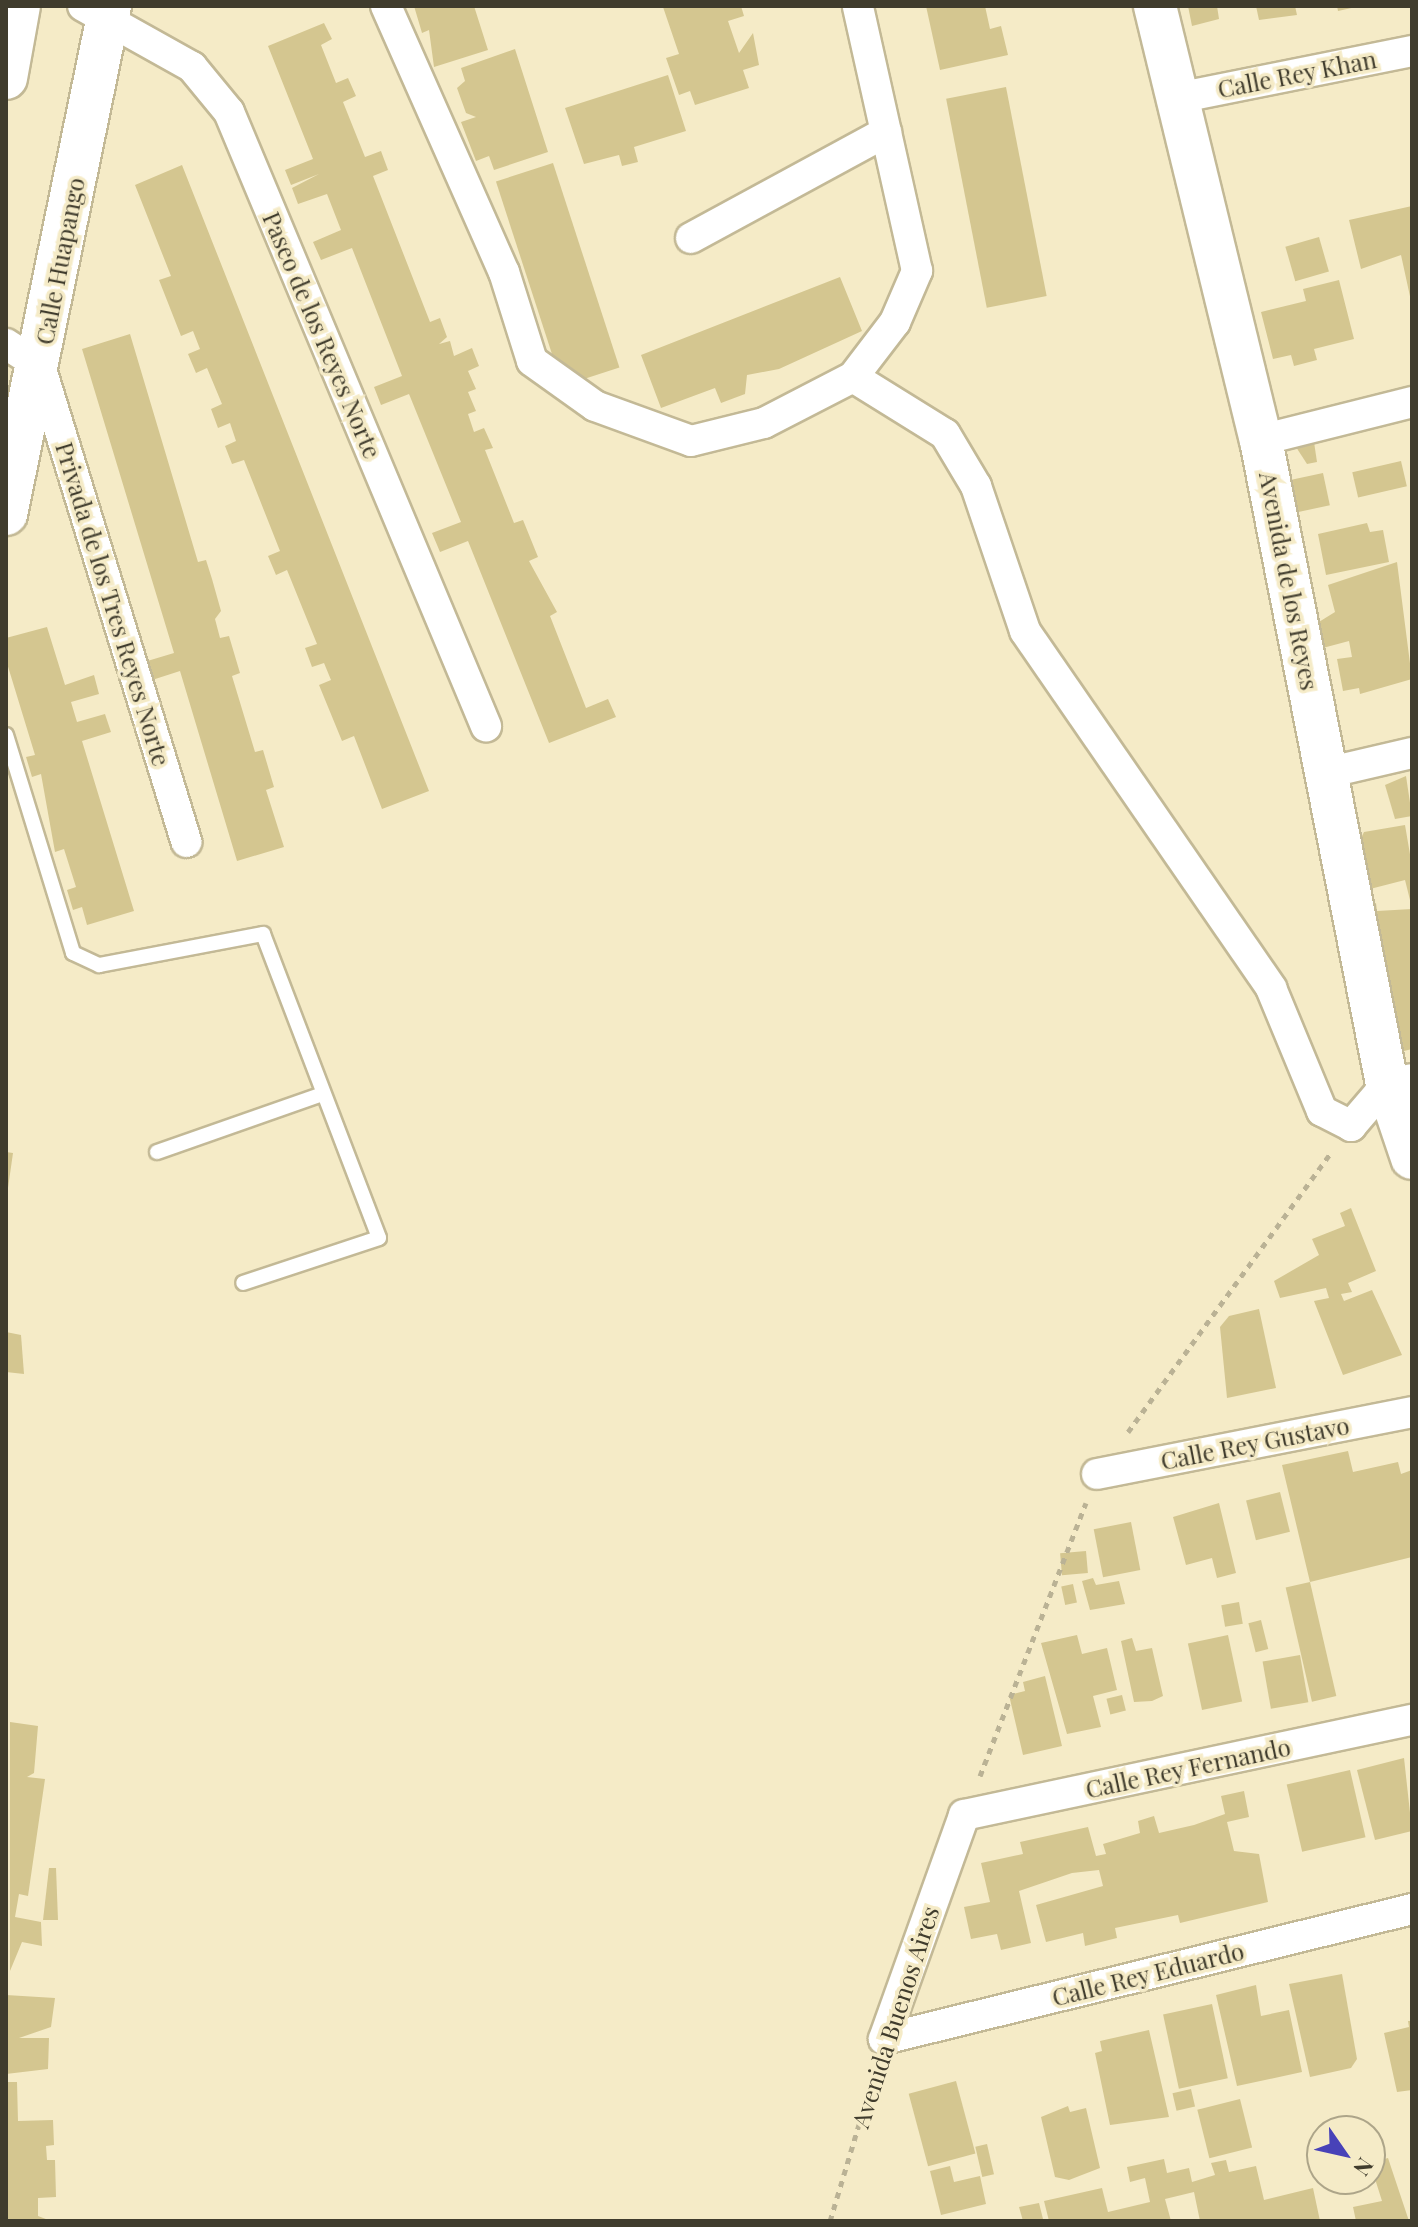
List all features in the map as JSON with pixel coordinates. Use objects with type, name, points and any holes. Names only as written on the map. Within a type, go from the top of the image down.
[{"type":"main road","points":[[6,78],[19,6]]},
{"type":"main road","name":"Avenida de los Reyes","points":[[1155,6],[1182,97],[1261,440],[1326,773],[1399,1081],[1412,1158]]},
{"type":"main road","name":"Calle Huapango","points":[[6,514],[23,355],[100,11]]},
{"type":"street","points":[[386,6],[504,272],[532,361],[595,406],[691,441],[764,423],[853,377],[895,322],[917,271],[858,6]]},
{"type":"street","name":"Paseo de los Reyes Norte","points":[[100,11],[192,67],[229,112],[486,726]]},
{"type":"street","name":"Calle Rey Khan","points":[[1182,97],[1412,51]]},
{"type":"street","points":[[691,238],[886,132]]},
{"type":"street","name":"Privada de los Tres Reyes Norte","points":[[23,355],[186,842]]},
{"type":"street","points":[[853,377],[945,434],[976,486],[1025,631],[1271,988],[1322,1111],[1351,1126],[1399,1081]]},
{"type":"street","points":[[1261,440],[1412,402]]},
{"type":"street","points":[[1326,773],[1412,753]]},
{"type":"street","name":"Calle Rey Gustavo","points":[[1097,1474],[1412,1412]]},
{"type":"street","name":"Calle Rey Fernando","points":[[964,1815],[1412,1720]]},
{"type":"street","name":"Avenida Buenos Aires","points":[[884,2039],[964,1815]]},
{"type":"street","name":"Calle Rey Eduardo","points":[[884,2039],[1412,1909]]},
{"type":"lane","points":[[6,735],[73,953],[99,965],[263,934],[379,1238],[243,1283]]},
{"type":"lane","points":[[157,1152],[323,1094]]},
{"type":"path","name":"Avenida Buenos Aires","points":[[830,2221],[884,2039]]},
{"type":"building","points":[[414,6],[474,6],[488,50],[434,67],[429,30],[422,33]]},
{"type":"building","points":[[647,6],[741,6],[744,16],[728,21],[739,53],[753,33],[759,65],[743,70],[749,88],[695,105],[690,91],[679,95],[666,58],[679,54],[663,7]]},
{"type":"building","points":[[926,6],[985,6],[990,29],[1001,26],[1008,55],[940,70]]},
{"type":"building","points":[[1188,6],[1217,6],[1219,19],[1192,26]]},
{"type":"building","points":[[1256,6],[1295,6],[1297,15],[1259,20]]},
{"type":"building","points":[[1337,6],[1356,6],[1356,7],[1338,11]]},
{"type":"building","points":[[324,23],[332,39],[321,45],[336,83],[348,78],[356,96],[343,102],[365,157],[381,151],[388,170],[373,176],[430,322],[440,318],[447,337],[439,344],[450,341],[454,356],[472,348],[479,366],[468,371],[476,389],[468,392],[476,411],[468,414],[474,432],[484,428],[493,448],[485,450],[514,523],[523,520],[538,557],[529,561],[557,612],[550,616],[586,708],[608,699],[616,717],[549,743],[468,541],[440,552],[432,533],[461,522],[409,394],[381,405],[374,387],[402,376],[352,248],[321,260],[313,242],[341,230],[327,194],[298,204],[292,188],[319,174],[291,185],[285,170],[313,159],[268,46]]},
{"type":"building","points":[[515,49],[548,152],[494,170],[489,156],[476,161],[461,122],[476,117],[466,113],[457,88],[465,81],[461,68]]},
{"type":"building","points":[[668,75],[686,131],[634,147],[638,162],[622,166],[619,155],[584,164],[565,108]]},
{"type":"building","points":[[1006,87],[1047,296],[987,308],[946,99]]},
{"type":"building","points":[[553,163],[619,367],[562,386],[496,182]]},
{"type":"building","points":[[182,165],[429,791],[382,809],[354,736],[342,741],[319,685],[331,680],[324,663],[312,667],[305,648],[317,644],[287,570],[276,575],[268,556],[280,551],[244,460],[232,464],[225,446],[236,441],[230,423],[218,428],[211,409],[222,404],[207,368],[196,373],[188,354],[200,349],[193,331],[181,336],[159,280],[171,276],[135,185]]},
{"type":"building","points":[[1412,206],[1411,301],[1401,255],[1361,269],[1349,220]]},
{"type":"building","points":[[1319,237],[1329,272],[1295,281],[1285,247]]},
{"type":"building","points":[[840,277],[862,331],[779,369],[747,375],[745,394],[721,403],[715,388],[661,408],[641,355]]},
{"type":"building","points":[[1339,280],[1354,339],[1314,349],[1317,360],[1294,366],[1291,355],[1273,359],[1261,312],[1306,301],[1303,289]]},
{"type":"building","points":[[130,334],[198,562],[206,560],[212,579],[221,611],[215,619],[220,638],[229,636],[240,673],[232,676],[255,752],[263,750],[274,787],[266,790],[284,847],[237,861],[180,671],[149,681],[144,662],[174,653],[82,349]]},
{"type":"building","points":[[1314,442],[1317,462],[1307,464],[1296,447]]},
{"type":"building","points":[[1401,461],[1407,486],[1358,498],[1352,472]]},
{"type":"building","points":[[1323,473],[1330,505],[1294,513],[1287,481]]},
{"type":"building","points":[[1367,523],[1370,532],[1383,530],[1389,562],[1326,575],[1318,534]]},
{"type":"building","points":[[1397,562],[1412,679],[1360,694],[1359,688],[1343,691],[1337,659],[1352,657],[1349,641],[1319,649],[1314,625],[1335,612],[1328,585]]},
{"type":"building","points":[[47,627],[65,685],[94,675],[99,694],[71,702],[77,722],[105,714],[111,732],[82,741],[134,911],[87,925],[82,907],[73,910],[67,890],[76,887],[64,849],[55,852],[41,774],[32,777],[26,757],[35,755],[6,660],[6,638]]},
{"type":"building","points":[[1406,776],[1412,816],[1395,819],[1385,785]]},
{"type":"building","points":[[1405,825],[1412,866],[1411,904],[1405,880],[1370,889],[1360,840],[1364,832]]},
{"type":"building","points":[[1376,903],[1377,911],[1412,909],[1412,1049],[1392,1054],[1365,905]]},
{"type":"building","points":[[6,1152],[13,1153],[8,1188],[6,1187]]},
{"type":"building","points":[[1351,1208],[1376,1271],[1348,1283],[1352,1292],[1341,1294],[1344,1301],[1372,1290],[1402,1355],[1343,1375],[1314,1301],[1329,1298],[1326,1288],[1280,1298],[1274,1281],[1319,1255],[1312,1239],[1345,1226],[1340,1213]]},
{"type":"building","points":[[1259,1309],[1276,1388],[1227,1398],[1220,1327],[1229,1316]]},
{"type":"building","points":[[6,1332],[21,1335],[24,1374],[6,1372]]},
{"type":"building","points":[[1348,1451],[1353,1472],[1398,1462],[1401,1474],[1412,1470],[1412,1557],[1310,1582],[1282,1465]]},
{"type":"building","points":[[1280,1492],[1290,1532],[1256,1540],[1246,1500]]},
{"type":"building","points":[[1219,1503],[1236,1573],[1217,1578],[1212,1558],[1186,1565],[1173,1517]]},
{"type":"building","points":[[1131,1522],[1140,1570],[1103,1577],[1094,1529]]},
{"type":"building","points":[[1086,1551],[1088,1573],[1062,1575],[1060,1553]]},
{"type":"building","points":[[1093,1578],[1096,1585],[1119,1581],[1125,1604],[1090,1610],[1082,1581]]},
{"type":"building","points":[[1310,1582],[1336,1696],[1312,1702],[1286,1588]]},
{"type":"building","points":[[1073,1584],[1077,1603],[1065,1605],[1061,1586]]},
{"type":"building","points":[[1239,1602],[1243,1624],[1225,1627],[1221,1605]]},
{"type":"building","points":[[1261,1620],[1268,1649],[1256,1652],[1248,1623]]},
{"type":"building","points":[[1077,1635],[1082,1654],[1107,1648],[1117,1690],[1093,1696],[1101,1727],[1067,1734],[1041,1643]]},
{"type":"building","points":[[1228,1635],[1242,1702],[1202,1710],[1188,1644]]},
{"type":"building","points":[[1132,1638],[1136,1651],[1152,1648],[1163,1696],[1152,1701],[1134,1702],[1121,1641]]},
{"type":"building","points":[[1300,1655],[1308,1702],[1271,1709],[1263,1662]]},
{"type":"building","points":[[1045,1676],[1062,1746],[1023,1755],[1009,1695],[1025,1691],[1023,1682]]},
{"type":"building","points":[[1122,1695],[1126,1711],[1110,1714],[1106,1699]]},
{"type":"building","points":[[10,1722],[38,1726],[34,1773],[27,1777],[45,1779],[28,1896],[19,1894],[15,1917],[41,1922],[42,1946],[22,1942],[10,1971]]},
{"type":"building","points":[[1404,1758],[1412,1831],[1375,1840],[1357,1770]]},
{"type":"building","points":[[1350,1770],[1366,1837],[1302,1852],[1287,1785]]},
{"type":"building","points":[[1244,1791],[1249,1817],[1227,1822],[1234,1851],[1259,1854],[1268,1902],[1180,1923],[1178,1915],[1115,1928],[1117,1938],[1085,1946],[1083,1933],[1046,1942],[1036,1905],[1103,1886],[1099,1870],[1072,1873],[1019,1891],[1031,1943],[1001,1950],[997,1934],[971,1939],[964,1907],[990,1902],[981,1863],[1023,1854],[1020,1842],[1088,1827],[1096,1856],[1106,1854],[1103,1844],[1140,1833],[1138,1821],[1154,1816],[1159,1833],[1194,1825],[1225,1814],[1221,1796]]},
{"type":"building","points":[[49,1868],[56,1868],[58,1920],[43,1920]]},
{"type":"building","points":[[1342,1974],[1357,2059],[1351,2068],[1310,2077],[1289,1984]]},
{"type":"building","points":[[1256,1985],[1261,2016],[1289,2010],[1302,2072],[1237,2086],[1216,1995]]},
{"type":"building","points":[[6,1995],[55,1998],[51,2027],[19,2038],[49,2038],[48,2069],[6,2074]]},
{"type":"building","points":[[1212,2004],[1228,2078],[1179,2089],[1163,2014]]},
{"type":"building","points":[[1408,2021],[1412,2021],[1412,2090],[1397,2092],[1384,2033],[1409,2027]]},
{"type":"building","points":[[1149,2030],[1169,2117],[1110,2125],[1095,2053],[1102,2051],[1100,2041]]},
{"type":"building","points":[[956,2081],[975,2153],[928,2166],[909,2094]]},
{"type":"building","points":[[6,2082],[17,2082],[18,2121],[53,2120],[54,2145],[46,2146],[47,2160],[55,2160],[56,2197],[38,2198],[38,2216],[51,2221],[6,2221]]},
{"type":"building","points":[[1191,2089],[1195,2107],[1177,2111],[1172,2093]]},
{"type":"building","points":[[1240,2099],[1252,2148],[1209,2158],[1197,2110]]},
{"type":"building","points":[[1068,2106],[1070,2112],[1086,2108],[1100,2168],[1069,2180],[1055,2177],[1041,2117]]},
{"type":"building","points":[[987,2144],[994,2174],[982,2177],[975,2147]]},
{"type":"building","points":[[1164,2159],[1167,2173],[1189,2168],[1192,2182],[1215,2175],[1211,2163],[1226,2160],[1229,2172],[1256,2166],[1264,2200],[1306,2190],[1306,2195],[1314,2195],[1320,2221],[1200,2221],[1194,2192],[1165,2199],[1171,2221],[1049,2221],[1044,2201],[1102,2188],[1108,2212],[1150,2202],[1145,2178],[1130,2182],[1127,2167]]},
{"type":"building","points":[[1386,2159],[1409,2221],[1356,2221],[1353,2207],[1382,2201],[1380,2195],[1386,2195]]},
{"type":"building","points":[[950,2166],[954,2182],[980,2176],[986,2204],[941,2215],[930,2171]]},
{"type":"building","points":[[1039,2203],[1043,2219],[1023,2221],[1019,2207]]}]
